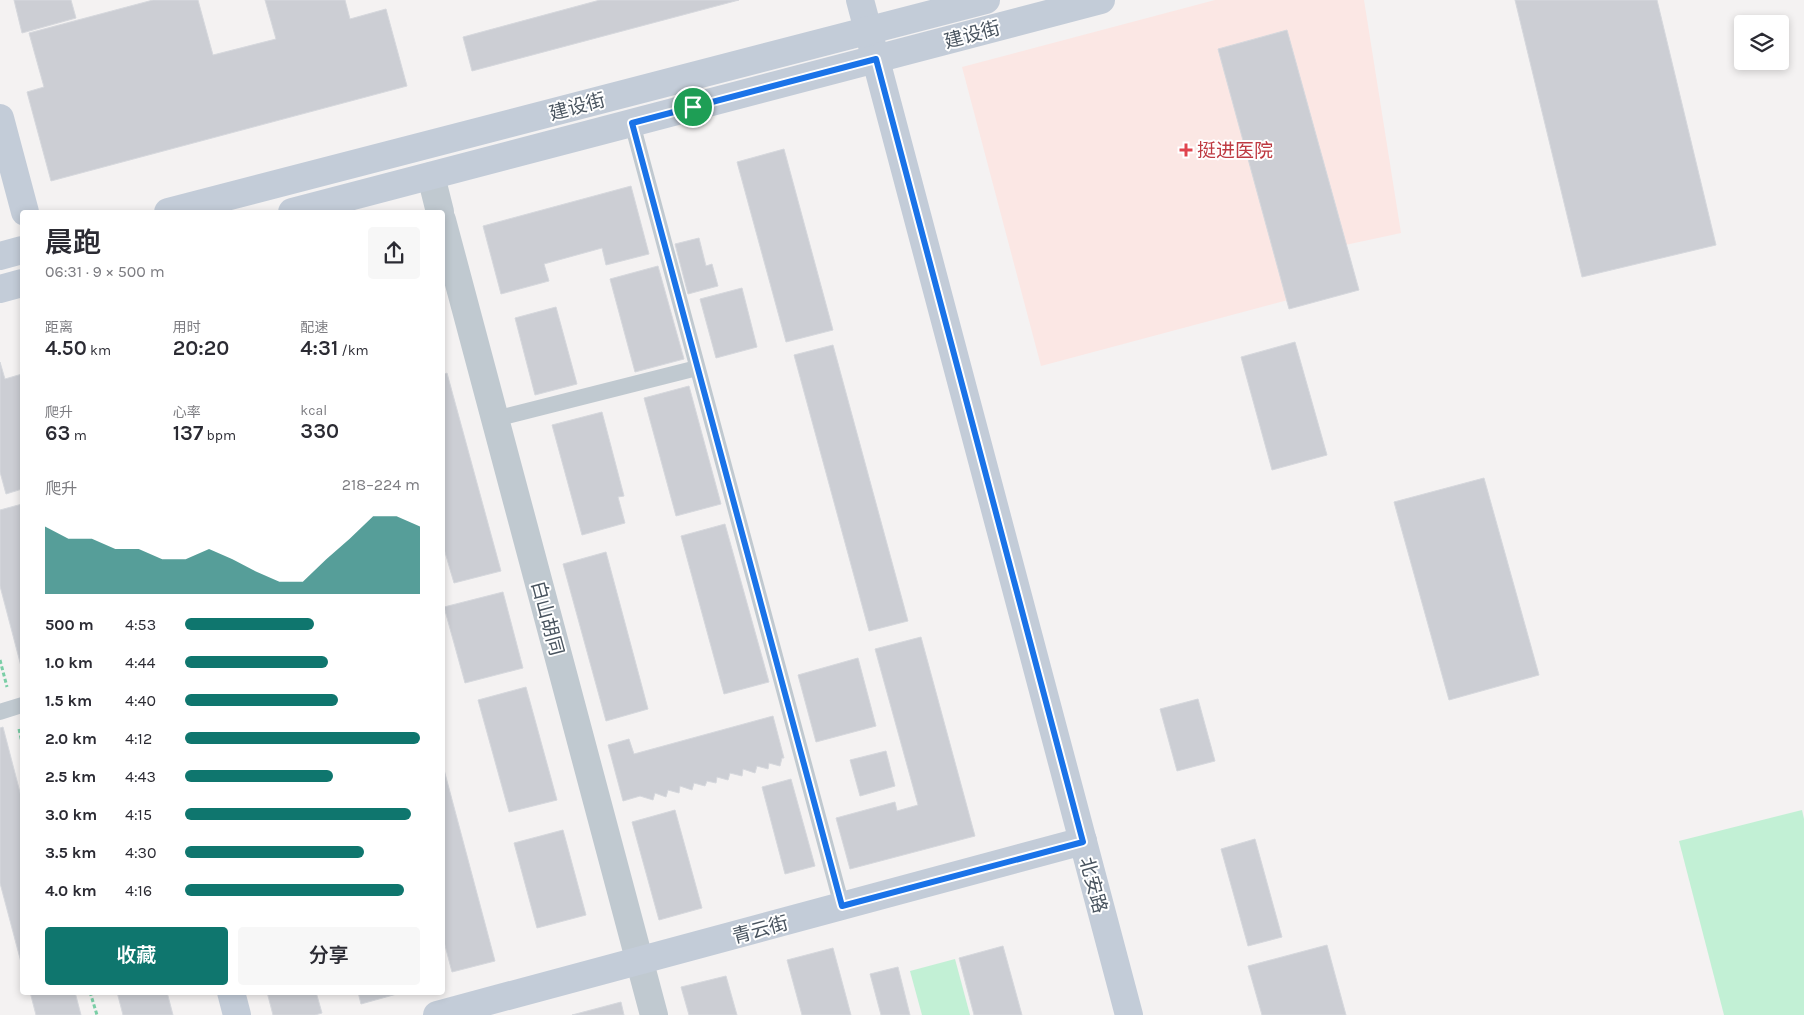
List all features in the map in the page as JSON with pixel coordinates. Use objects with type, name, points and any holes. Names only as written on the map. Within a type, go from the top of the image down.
[{"type":"street","name":"北安路","points":[[860,0],[1129,1015]]},
{"type":"street","name":"建设街","points":[[176,210],[986,0]]},
{"type":"street","name":"建设街","points":[[320,209],[431,176],[1101,0]]},
{"type":"street","points":[[0,118],[24,210]]},
{"type":"street","points":[[431,176],[440,210]]},
{"type":"street","name":"白山胡同","points":[[445,231],[654,1015]]},
{"type":"street","points":[[0,256],[20,251]]},
{"type":"street","points":[[0,289],[20,284]]},
{"type":"street","name":"青云街","points":[[437,1015],[1083,842]]},
{"type":"street","points":[[232,995],[237,1015]]},
{"type":"lane","points":[[632,123],[842,906]]},
{"type":"lane","points":[[495,419],[697,368]]},
{"type":"lane","points":[[0,712],[20,706]]},
{"type":"path","points":[[91,995],[96,1015]]},
{"type":"shaded area","name":"挺进医院","points":[[1215,0],[1364,0],[1401,233],[1322,250],[1333,288],[1041,366],[962,67]]},
{"type":"green space","points":[[1802,810],[1804,819],[1804,1015],[1724,1015],[1679,841]]},
{"type":"green space","points":[[955,959],[970,1015],[922,1015],[910,971]]},
{"type":"building","points":[[14,0],[71,0],[76,18],[22,33]]},
{"type":"building","points":[[153,0],[198,0],[213,55],[276,39],[265,0],[345,0],[350,19],[386,9],[407,86],[51,181],[27,92],[44,87],[29,33]]},
{"type":"building","points":[[600,0],[739,0],[472,71],[463,37]]},
{"type":"building","points":[[1515,0],[1657,0],[1716,245],[1582,277]]},
{"type":"building","points":[[1287,30],[1359,290],[1289,309],[1218,49]]},
{"type":"building","points":[[784,149],[833,330],[786,342],[737,162]]},
{"type":"building","points":[[631,186],[649,254],[606,265],[602,248],[544,264],[549,281],[501,294],[483,226]]},
{"type":"building","points":[[699,238],[706,266],[712,264],[718,286],[688,294],[675,244]]},
{"type":"building","points":[[658,266],[684,359],[635,372],[610,279]]},
{"type":"building","points":[[742,288],[757,347],[716,358],[700,299]]},
{"type":"building","points":[[556,307],[577,384],[535,395],[515,318]]},
{"type":"building","points":[[1295,342],[1327,455],[1272,470],[1241,357]]},
{"type":"building","points":[[833,345],[908,621],[869,631],[794,355]]},
{"type":"building","points":[[0,362],[5,379],[20,375],[20,490],[6,494],[0,472]]},
{"type":"building","points":[[447,373],[501,571],[454,583],[445,552],[445,374]]},
{"type":"building","points":[[689,386],[721,504],[676,516],[644,398]]},
{"type":"building","points":[[602,412],[624,496],[618,497],[625,523],[582,535],[552,425]]},
{"type":"building","points":[[1484,478],[1539,675],[1449,700],[1394,502]]},
{"type":"building","points":[[20,505],[20,662],[0,586],[0,510]]},
{"type":"building","points":[[725,524],[769,682],[724,694],[681,536]]},
{"type":"building","points":[[606,552],[648,709],[606,721],[563,564]]},
{"type":"building","points":[[503,592],[523,668],[465,683],[445,607]]},
{"type":"building","points":[[921,637],[975,836],[850,869],[836,818],[895,802],[897,811],[918,805],[875,649]]},
{"type":"building","points":[[858,658],[876,726],[816,742],[798,675]]},
{"type":"building","points":[[526,687],[557,800],[509,812],[478,700]]},
{"type":"building","points":[[1198,699],[1215,761],[1177,771],[1160,709]]},
{"type":"building","points":[[773,716],[784,758],[782,758],[780,766],[769,763],[768,769],[757,766],[755,773],[743,769],[742,776],[730,773],[728,780],[717,777],[716,783],[707,781],[705,786],[694,783],[692,790],[680,786],[679,793],[668,790],[666,797],[655,793],[653,800],[640,796],[623,801],[608,745],[629,739],[634,754]]},
{"type":"building","points":[[3,727],[20,792],[20,958],[0,883],[0,728]]},
{"type":"building","points":[[886,751],[895,786],[860,796],[850,760]]},
{"type":"building","points":[[445,773],[495,961],[452,972],[445,945]]},
{"type":"building","points":[[791,779],[815,866],[785,874],[762,787]]},
{"type":"building","points":[[675,810],[702,908],[659,920],[632,822]]},
{"type":"building","points":[[563,830],[586,915],[537,928],[514,843]]},
{"type":"building","points":[[1255,839],[1282,937],[1248,946],[1221,849]]},
{"type":"building","points":[[1327,945],[1346,1015],[1262,1015],[1248,966]]},
{"type":"building","points":[[1003,946],[1022,1015],[974,1015],[959,958]]},
{"type":"building","points":[[833,948],[851,1015],[802,1015],[787,960]]},
{"type":"building","points":[[898,967],[910,1015],[881,1015],[870,974]]},
{"type":"building","points":[[726,976],[737,1015],[689,1015],[681,987]]},
{"type":"building","points":[[31,995],[76,995],[81,1015],[36,1015]]},
{"type":"building","points":[[118,995],[168,995],[173,1015],[123,1015]]},
{"type":"building","points":[[268,995],[317,995],[322,1013],[315,1015],[273,1015]]},
{"type":"building","points":[[359,995],[393,995],[361,1004]]},
{"type":"building","points":[[621,1002],[624,1015],[572,1015]]},
{"type":"place","name":"挺进医院","points":[[1186,150]]},
{"type":"route","points":[[876,59],[1083,842],[842,906],[632,123],[693,107],[876,59]]}]
